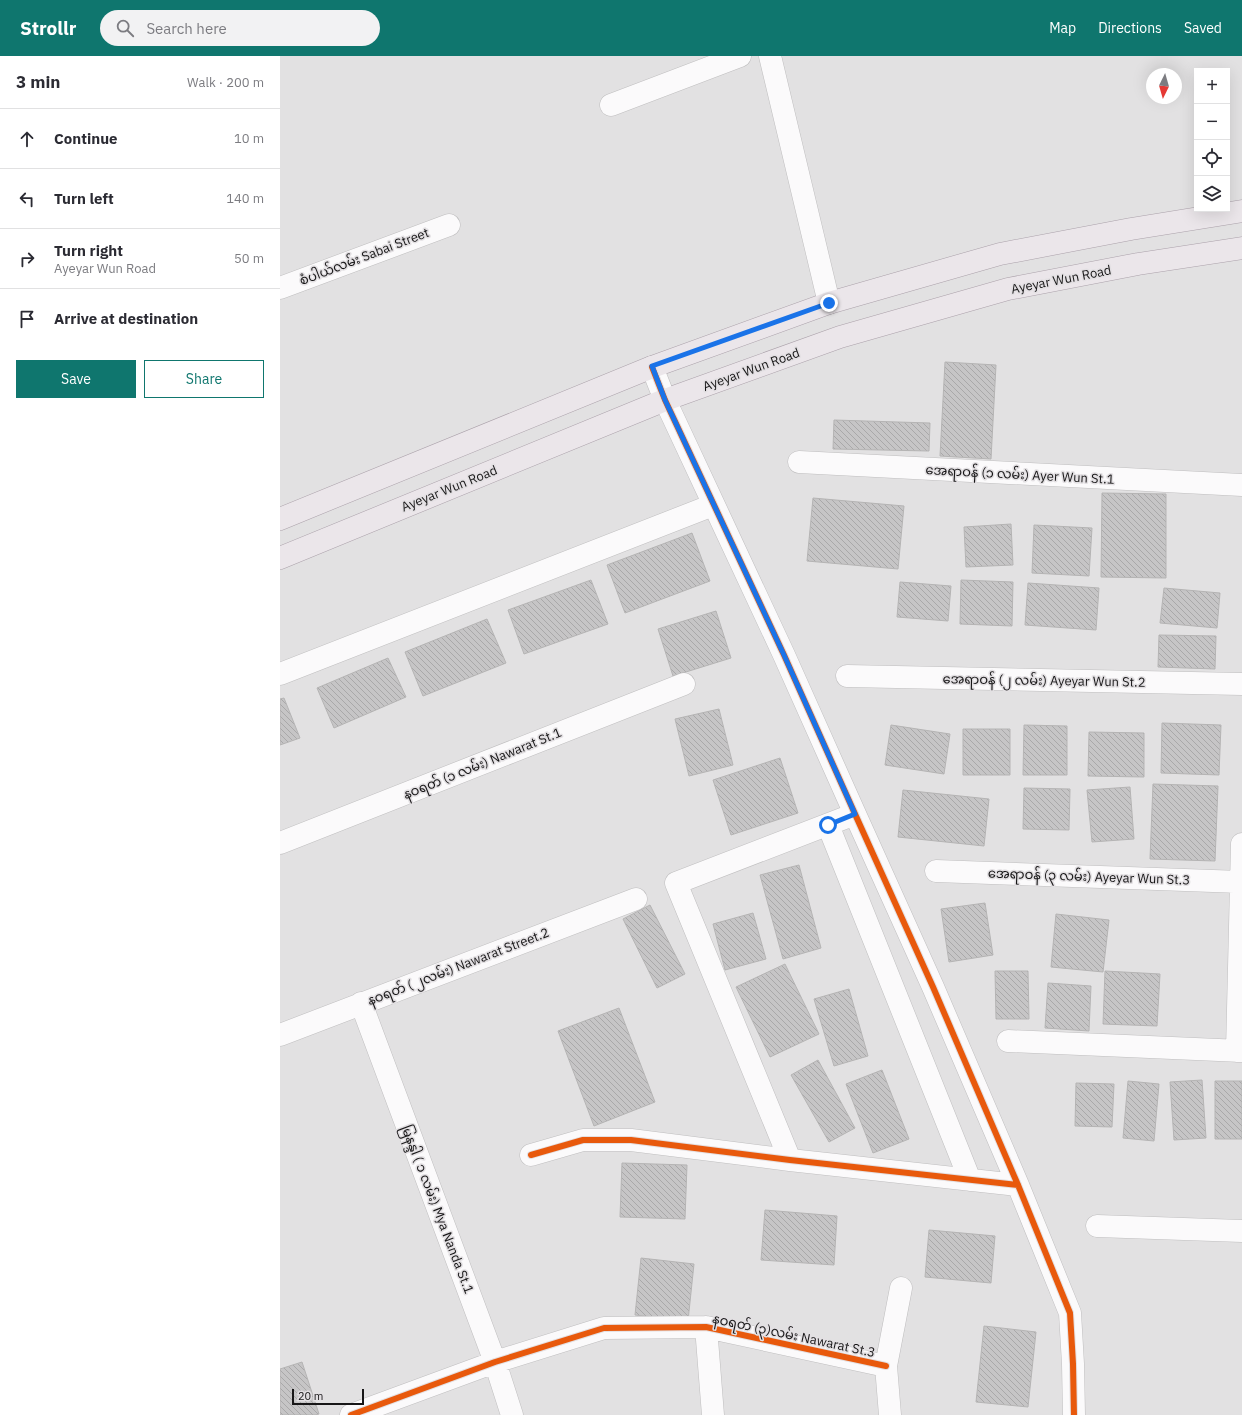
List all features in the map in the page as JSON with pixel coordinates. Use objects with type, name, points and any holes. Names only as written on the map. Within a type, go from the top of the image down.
[{"type":"main road","points":[[280,519],[652,366],[829,303],[1000,254],[1131,229],[1242,211]]},
{"type":"main road","name":"Ayeyar Wun Road","points":[[280,558],[665,400],[840,337],[1008,289],[1138,264],[1242,248]]},
{"type":"street","points":[[611,105],[740,56]]},
{"type":"street","points":[[770,56],[829,303]]},
{"type":"street","name":"စံပါယ်လမ်း Sabai Street","points":[[280,288],[449,225]]},
{"type":"street","points":[[652,366],[665,400],[784,655],[933,987],[1018,1185],[1070,1313],[1074,1415]]},
{"type":"street","name":"အေရာဝန် (၁ လမ်း) Ayer Wun St.1","points":[[799,462],[1242,485]]},
{"type":"street","points":[[280,674],[713,504]]},
{"type":"street","name":"အေရာဝန် (၂ လမ်း) Ayeyar Wun St.2","points":[[847,676],[1242,684]]},
{"type":"street","name":"နဝရတ် (၁ လမ်း) Nawarat St.1","points":[[280,843],[684,684]]},
{"type":"street","points":[[790,1160],[676,883],[855,814]]},
{"type":"street","points":[[828,825],[970,1180]]},
{"type":"street","points":[[1008,1041],[1240,1051],[1242,844]]},
{"type":"street","name":"အေရာဝန် (၃ လမ်း) Ayeyar Wun St.3","points":[[936,870],[1241,882]]},
{"type":"street","name":"နဝရတ် ( ၂လမ်း) Nawarat Street.2","points":[[280,1035],[636,899]]},
{"type":"street","name":"မြနန္ဒါ ( ၁ လမ်း) Mya Nanda St.1","points":[[361,1003],[495,1362],[512,1415]]},
{"type":"street","points":[[531,1155],[583,1140],[631,1140],[790,1160],[1018,1185]]},
{"type":"street","points":[[1097,1226],[1242,1231]]},
{"type":"street","points":[[890,1415],[886,1366],[901,1288]]},
{"type":"street","points":[[706,1327],[713,1415]]},
{"type":"street","name":"နဝရတ် (၃)လမ်း Nawarat St.3","points":[[351,1415],[495,1362],[604,1328],[706,1327],[886,1366]]},
{"type":"building","points":[[945,362],[996,365],[991,459],[940,456]]},
{"type":"building","points":[[834,420],[930,423],[929,451],[833,449]]},
{"type":"building","points":[[1102,493],[1166,494],[1166,578],[1101,577]]},
{"type":"building","points":[[813,498],[904,506],[898,569],[807,561]]},
{"type":"building","points":[[1011,524],[1013,565],[966,567],[964,527]]},
{"type":"building","points":[[1034,525],[1092,528],[1089,576],[1032,573]]},
{"type":"building","points":[[692,533],[710,581],[625,613],[607,565]]},
{"type":"building","points":[[591,580],[608,624],[524,654],[508,610]]},
{"type":"building","points":[[961,580],[1013,582],[1012,626],[960,624]]},
{"type":"building","points":[[900,582],[951,586],[948,621],[897,617]]},
{"type":"building","points":[[1028,583],[1099,588],[1096,630],[1025,625]]},
{"type":"building","points":[[1164,588],[1220,593],[1217,628],[1160,623]]},
{"type":"building","points":[[716,611],[731,658],[673,676],[658,629]]},
{"type":"building","points":[[487,619],[506,663],[423,696],[405,652]]},
{"type":"building","points":[[1159,635],[1216,636],[1215,669],[1158,667]]},
{"type":"building","points":[[388,658],[406,697],[334,728],[317,688]]},
{"type":"building","points":[[284,698],[300,738],[280,745],[280,699]]},
{"type":"building","points":[[719,709],[733,765],[689,776],[675,719]]},
{"type":"building","points":[[1162,723],[1221,725],[1219,775],[1161,773]]},
{"type":"building","points":[[891,725],[950,734],[944,774],[885,765]]},
{"type":"building","points":[[1024,725],[1067,726],[1067,775],[1023,775]]},
{"type":"building","points":[[963,729],[1010,729],[1010,775],[963,775]]},
{"type":"building","points":[[1089,732],[1144,733],[1144,777],[1088,776]]},
{"type":"building","points":[[780,758],[798,813],[731,835],[713,780]]},
{"type":"building","points":[[1153,784],[1218,786],[1215,861],[1150,859]]},
{"type":"building","points":[[1130,787],[1134,839],[1092,842],[1087,790]]},
{"type":"building","points":[[1024,788],[1070,789],[1069,830],[1023,829]]},
{"type":"building","points":[[903,790],[989,799],[984,846],[898,837]]},
{"type":"building","points":[[799,865],[821,948],[783,959],[760,875]]},
{"type":"building","points":[[985,903],[993,955],[949,962],[941,909]]},
{"type":"building","points":[[650,905],[685,974],[657,988],[623,919]]},
{"type":"building","points":[[753,913],[766,959],[725,970],[713,924]]},
{"type":"building","points":[[1056,914],[1109,920],[1103,972],[1051,967]]},
{"type":"building","points":[[785,964],[819,1034],[770,1057],[736,987]]},
{"type":"building","points":[[995,971],[1028,971],[1029,1019],[996,1019]]},
{"type":"building","points":[[1105,971],[1160,974],[1157,1026],[1103,1024]]},
{"type":"building","points":[[1048,983],[1091,986],[1089,1031],[1045,1028]]},
{"type":"building","points":[[849,989],[868,1056],[834,1066],[814,999]]},
{"type":"building","points":[[619,1008],[655,1102],[594,1126],[558,1031]]},
{"type":"building","points":[[818,1060],[855,1128],[829,1142],[791,1075]]},
{"type":"building","points":[[882,1070],[909,1139],[873,1153],[846,1084]]},
{"type":"building","points":[[1202,1080],[1206,1138],[1174,1140],[1170,1082]]},
{"type":"building","points":[[1128,1081],[1159,1084],[1154,1141],[1123,1138]]},
{"type":"building","points":[[1215,1081],[1242,1081],[1242,1139],[1215,1139]]},
{"type":"building","points":[[1076,1083],[1114,1084],[1112,1127],[1075,1126]]},
{"type":"building","points":[[622,1163],[687,1165],[685,1219],[620,1217]]},
{"type":"building","points":[[765,1210],[837,1216],[834,1265],[761,1260]]},
{"type":"building","points":[[929,1230],[995,1236],[991,1283],[925,1277]]},
{"type":"building","points":[[641,1258],[694,1264],[688,1321],[635,1315]]},
{"type":"building","points":[[984,1326],[1036,1332],[1028,1407],[976,1402]]},
{"type":"building","points":[[302,1362],[319,1414],[280,1415],[280,1369]]},
{"type":"cycle path","points":[[652,367],[665,400],[784,655],[933,987],[1018,1185],[1070,1313],[1074,1415]]},
{"type":"cycle path","points":[[531,1155],[583,1140],[631,1140],[790,1160],[1018,1185]]},
{"type":"cycle path","points":[[351,1415],[495,1362],[604,1328],[706,1327],[886,1366]]},
{"type":"route","points":[[828,825],[855,814],[784,655],[665,400],[652,366],[829,303]]}]
